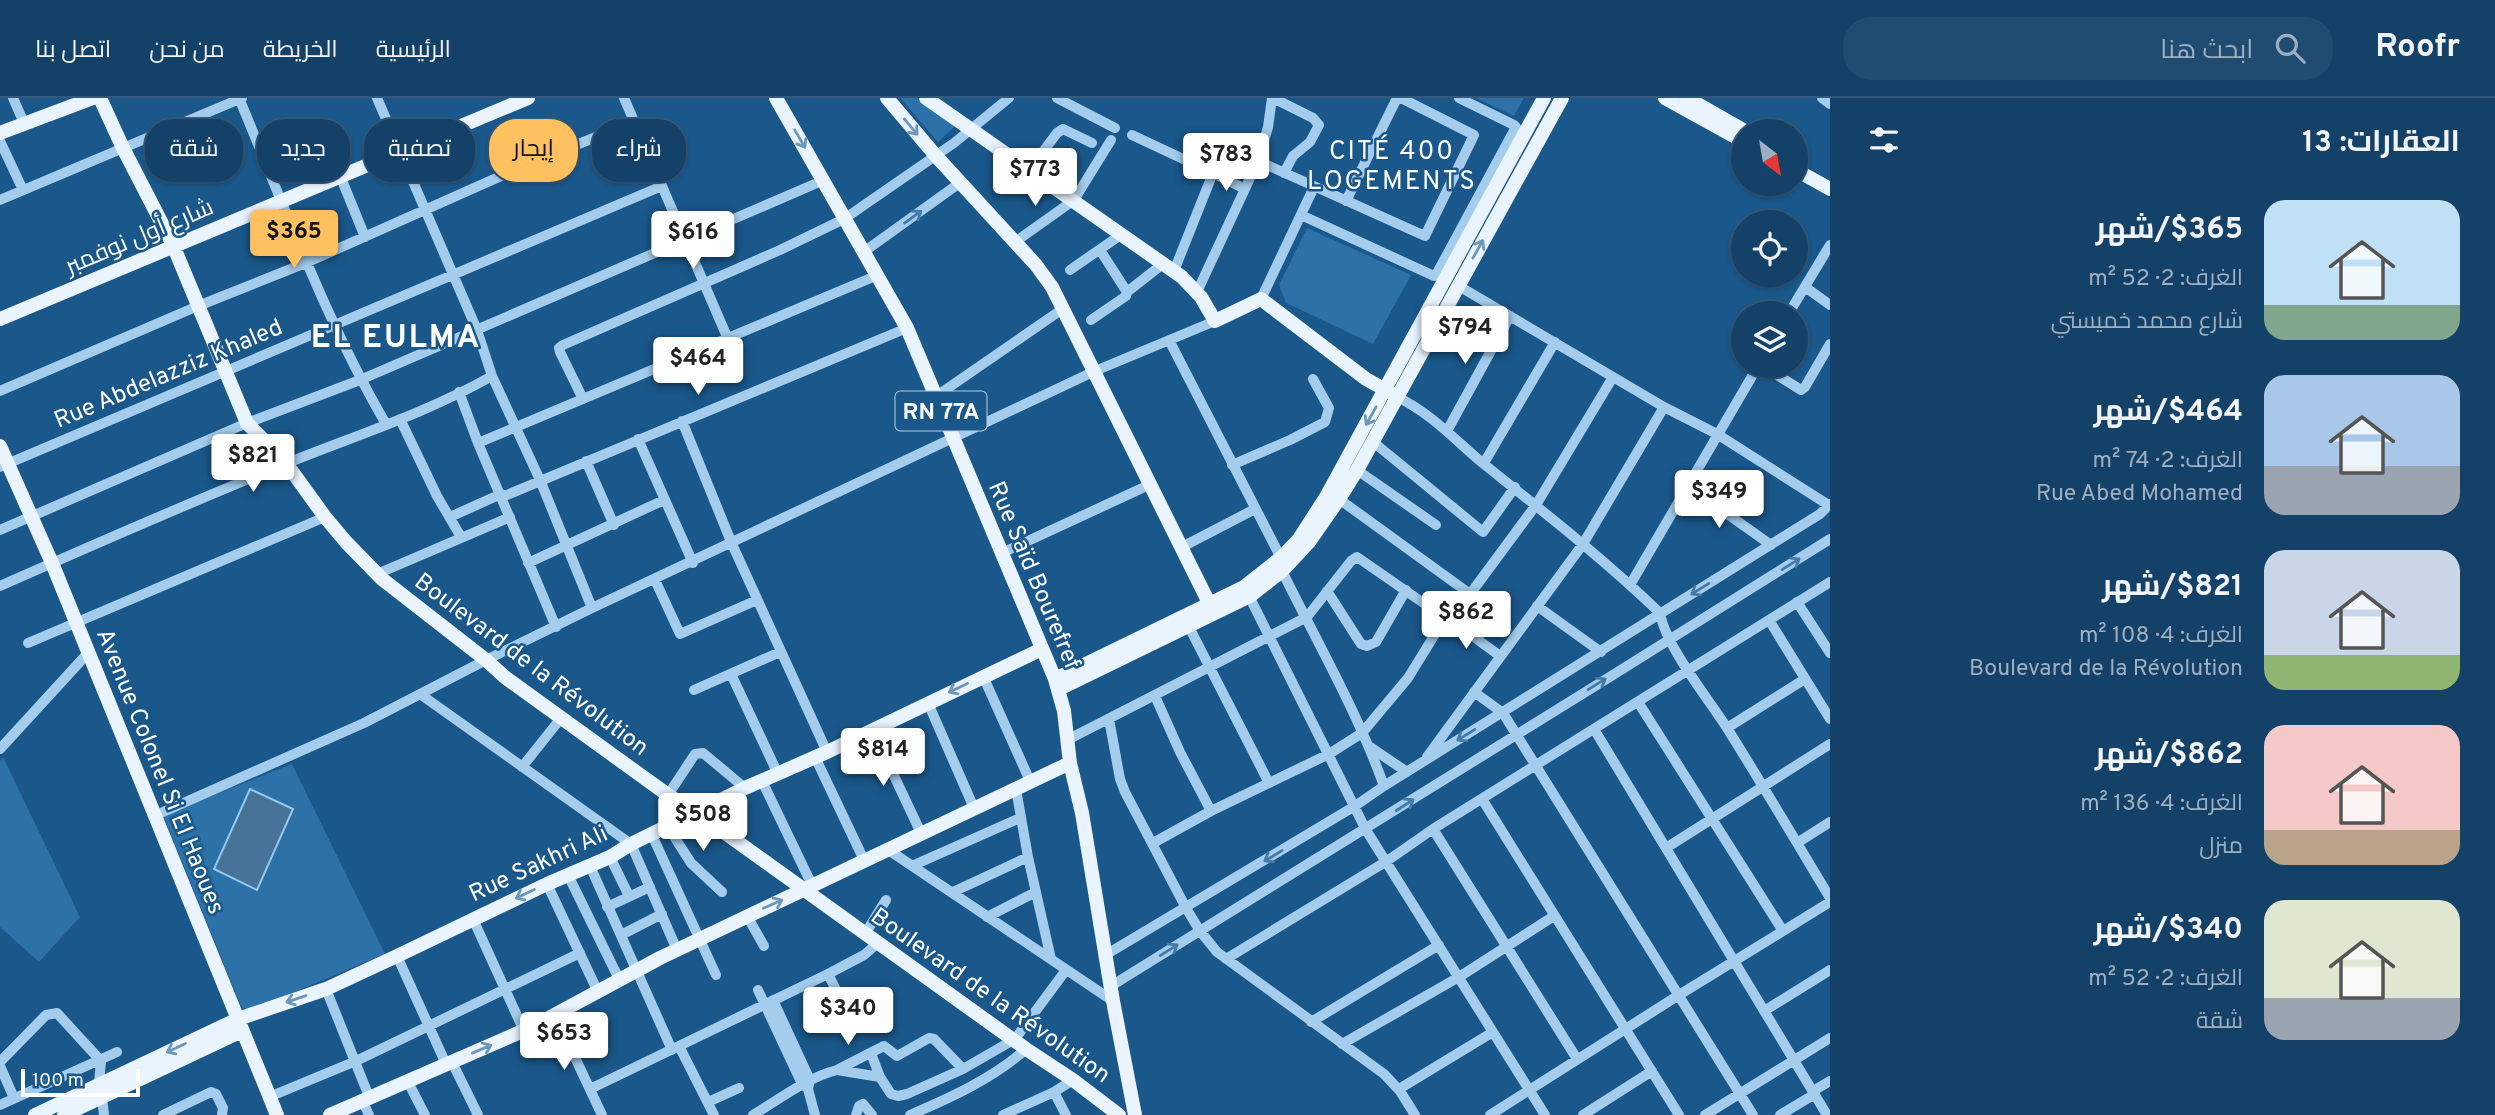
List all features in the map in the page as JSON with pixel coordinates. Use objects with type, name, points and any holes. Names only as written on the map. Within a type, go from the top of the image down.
[{"type":"main road","points":[[0,133],[93,98]]},
{"type":"main road","name":"Boulevard de la Révolution","points":[[100,98],[173,245],[247,423],[286,463],[325,517],[377,574],[506,678],[668,795],[808,887],[865,934],[1116,1113]]},
{"type":"main road","name":"شارع أول نوفمبر","points":[[469,119],[499,104],[528,98]]},
{"type":"main road","name":"Rue Saïd Bourefref","points":[[776,98],[907,328],[1057,684],[1135,1112]]},
{"type":"main road","points":[[887,98],[936,156],[1037,265],[1064,309],[1209,603]]},
{"type":"main road","points":[[926,98],[1169,267],[1197,292],[1215,321],[1261,299],[1367,379],[1391,393]]},
{"type":"main road","points":[[1281,565],[1313,519],[1391,393],[1545,98]]},
{"type":"main road","points":[[1057,684],[1188,625],[1247,591],[1309,542],[1357,470],[1391,393],[1404,382],[1562,98]]},
{"type":"main road","points":[[1665,98],[1731,134]]},
{"type":"main road","points":[[1687,98],[1731,123]]},
{"type":"main road","points":[[1808,167],[1830,179]]},
{"type":"main road","points":[[1808,177],[1830,189]]},
{"type":"main road","name":"شارع أول نوفمبر","points":[[0,319],[173,245],[331,182]]},
{"type":"main road","name":"Avenue Colonel Si El Haoues","points":[[0,446],[4,466],[32,517],[52,563],[277,1115]]},
{"type":"main road","points":[[1057,684],[1209,603],[1247,591]]},
{"type":"main road","name":"Rue Sakhri Ali","points":[[101,1090],[610,857],[745,788],[1042,649]]},
{"type":"main road","points":[[330,1115],[367,1105],[408,1082],[524,1031],[677,950],[1070,763]]},
{"type":"main road","points":[[34,1115],[101,1090]]},
{"type":"main road","points":[[64,1115],[101,1090]]},
{"type":"street","points":[[13,98],[24,122]]},
{"type":"street","points":[[0,200],[240,98],[334,326],[360,380],[386,424]]},
{"type":"street","points":[[377,98],[386,119]]},
{"type":"street","points":[[624,98],[633,119]]},
{"type":"street","points":[[583,399],[559,348],[844,219],[936,156],[1009,98]]},
{"type":"street","points":[[1057,98],[1115,128]]},
{"type":"street","points":[[1197,292],[1258,161],[1268,127],[1272,98],[1313,118],[1319,125],[1310,142],[1293,156],[1284,173]]},
{"type":"street","points":[[1226,144],[1258,161],[1314,187],[1423,236],[1427,234],[1474,135],[1399,98],[1346,201]]},
{"type":"street","points":[[1301,215],[1436,275],[1516,127],[1459,98]]},
{"type":"street","points":[[1822,98],[1830,104]]},
{"type":"street","points":[[1030,169],[1057,132],[1063,129],[1092,142]]},
{"type":"street","points":[[1132,135],[1245,188]]},
{"type":"street","points":[[0,391],[308,262],[423,209],[592,139]]},
{"type":"street","points":[[1015,242],[1074,200],[1111,140]]},
{"type":"street","points":[[0,141],[23,190]]},
{"type":"street","points":[[1091,320],[1126,296],[1127,292],[1169,267],[1213,173]]},
{"type":"street","points":[[0,530],[247,423],[360,380],[824,180]]},
{"type":"street","points":[[343,182],[365,237]]},
{"type":"street","points":[[412,182],[592,608]]},
{"type":"street","points":[[660,182],[728,339]]},
{"type":"street","points":[[865,251],[961,182]]},
{"type":"street","name":"Rue Abdelazziz Khaled","points":[[4,466],[662,186]]},
{"type":"street","points":[[1261,299],[1314,187]]},
{"type":"street","points":[[1070,270],[1122,234]]},
{"type":"street","points":[[1808,282],[1830,245]]},
{"type":"street","points":[[1100,250],[1127,292]]},
{"type":"street","points":[[478,443],[878,275]]},
{"type":"street","points":[[1107,954],[1355,806],[1660,613],[1825,514],[1830,505],[1770,470],[1717,434],[1664,407],[1457,285]]},
{"type":"street","points":[[1796,301],[1805,287],[1830,305]]},
{"type":"street","points":[[935,397],[1064,309]]},
{"type":"street","points":[[1447,431],[1510,316]]},
{"type":"street","points":[[154,816],[364,723],[592,608],[693,563],[1095,371],[1215,321]]},
{"type":"street","points":[[450,517],[907,328]]},
{"type":"street","points":[[1170,340],[1370,747],[1384,786]]},
{"type":"street","points":[[1484,463],[1555,342]]},
{"type":"street","points":[[1782,378],[1801,390],[1830,344]]},
{"type":"street","points":[[0,586],[286,463],[400,419],[492,376]]},
{"type":"street","points":[[1153,843],[1211,811],[1329,754],[1362,733],[1408,678],[1448,619],[1470,594],[1536,505],[1614,377]]},
{"type":"street","points":[[1630,585],[1751,378]]},
{"type":"street","points":[[1232,465],[1325,422],[1329,408],[1313,379]]},
{"type":"street","points":[[459,392],[556,626]]},
{"type":"street","points":[[1391,393],[1418,408],[1447,431],[1583,544],[1660,613],[1662,626],[1688,670],[1727,728],[1830,900],[1490,1115]]},
{"type":"street","points":[[1423,762],[1583,544],[1664,407]]},
{"type":"street","points":[[400,419],[437,496],[461,537]]},
{"type":"street","points":[[682,421],[864,860]]},
{"type":"street","points":[[638,439],[693,563]]},
{"type":"street","points":[[1372,441],[1483,532],[1515,488]]},
{"type":"street","points":[[586,461],[614,525]]},
{"type":"street","points":[[1357,470],[1436,525]]},
{"type":"street","points":[[1002,553],[1151,484]]},
{"type":"street","points":[[1688,486],[1771,545]]},
{"type":"street","points":[[1339,499],[1470,594]]},
{"type":"street","points":[[528,563],[664,500]]},
{"type":"street","points":[[1182,547],[1255,509]]},
{"type":"street","points":[[28,643],[325,517]]},
{"type":"street","points":[[377,574],[510,517]]},
{"type":"street","points":[[1111,986],[1366,830],[1830,539]]},
{"type":"street","points":[[1069,739],[1307,617],[1357,557],[1500,656]]},
{"type":"street","points":[[655,580],[680,634],[757,600]]},
{"type":"street","points":[[1226,958],[1830,582]]},
{"type":"street","points":[[1327,592],[1362,644],[1367,646],[1376,642],[1406,590]]},
{"type":"street","points":[[1247,591],[1366,830],[1545,1115]]},
{"type":"street","points":[[1797,602],[1828,646]]},
{"type":"street","points":[[1537,606],[1601,652]]},
{"type":"street","points":[[1769,620],[1830,719]]},
{"type":"street","points":[[1188,625],[1269,783]]},
{"type":"street","points":[[694,690],[780,652]]},
{"type":"street","points":[[0,749],[88,653]]},
{"type":"street","points":[[731,674],[778,774]]},
{"type":"street","points":[[983,676],[1030,781]]},
{"type":"street","points":[[1727,728],[1805,679]]},
{"type":"street","points":[[1474,692],[1503,713],[1753,1115]]},
{"type":"street","points":[[420,694],[631,844],[677,950]]},
{"type":"street","points":[[1155,696],[1211,811]]},
{"type":"street","points":[[928,702],[974,808]]},
{"type":"street","points":[[1638,702],[1783,931]]},
{"type":"street","points":[[522,767],[561,718]]},
{"type":"street","points":[[1109,719],[1120,779],[1186,908],[1213,948],[1384,1074],[1399,1089],[1415,1115]]},
{"type":"street","points":[[872,729],[922,833]]},
{"type":"street","points":[[1594,729],[1827,1115]]},
{"type":"street","points":[[1665,848],[1830,744]]},
{"type":"street","points":[[1370,747],[1407,772]]},
{"type":"street","points":[[668,795],[695,754],[703,753],[745,788]]},
{"type":"street","points":[[762,781],[808,887]]},
{"type":"street","points":[[1016,789],[1051,959]]},
{"type":"street","points":[[1482,799],[1679,1115]]},
{"type":"street","points":[[914,865],[1020,818]]},
{"type":"street","points":[[1797,843],[1830,822]]},
{"type":"street","points":[[668,827],[691,863],[722,892]]},
{"type":"street","points":[[1433,829],[1577,1059]]},
{"type":"street","points":[[652,835],[716,975]]},
{"type":"street","points":[[887,849],[1113,1001]]},
{"type":"street","points":[[610,857],[629,896]]},
{"type":"street","points":[[953,892],[1028,857]]},
{"type":"street","points":[[590,866],[636,971],[714,1115]]},
{"type":"street","points":[[568,875],[619,979]]},
{"type":"street","points":[[547,884],[598,992]]},
{"type":"street","points":[[607,906],[650,887]]},
{"type":"street","points":[[987,917],[1036,892]]},
{"type":"street","points":[[865,934],[886,900]]},
{"type":"street","points":[[621,934],[662,915]]},
{"type":"street","points":[[747,916],[764,946]]},
{"type":"street","points":[[1342,1044],[1459,977],[1554,916]]},
{"type":"street","points":[[473,919],[524,1031]]},
{"type":"street","points":[[590,1089],[828,974],[864,955],[879,942]]},
{"type":"street","points":[[1311,1021],[1439,945]]},
{"type":"street","points":[[269,1097],[356,1061],[580,953]]},
{"type":"street","points":[[397,956],[449,1063],[478,1115]]},
{"type":"street","points":[[872,1052],[880,1077],[891,1094],[907,1094],[963,1069],[1015,1039],[1066,970]]},
{"type":"street","points":[[1764,1011],[1830,970]]},
{"type":"street","points":[[828,974],[849,1016],[882,995]]},
{"type":"street","points":[[326,989],[356,1061],[367,1105]]},
{"type":"street","points":[[758,990],[769,1002],[807,1085],[815,1115]]},
{"type":"street","points":[[15,1098],[0,1064],[41,1020],[51,1013],[61,1016],[101,1060],[104,1115]]},
{"type":"street","points":[[555,1015],[603,1115]]},
{"type":"street","points":[[1399,1089],[1493,1032]]},
{"type":"street","points":[[753,1115],[884,1046],[897,1056],[929,1038],[934,1039],[963,1069]]},
{"type":"street","points":[[1705,1115],[1830,1038]]},
{"type":"street","points":[[910,1115],[993,1074],[1011,1063],[1026,1049]]},
{"type":"street","points":[[0,1105],[117,1052]]},
{"type":"street","points":[[837,1070],[880,1077]]},
{"type":"street","points":[[1583,1115],[1652,1071]]},
{"type":"street","points":[[1003,1115],[1054,1092],[1073,1080]]},
{"type":"street","points":[[1780,1115],[1830,1081]]},
{"type":"street","points":[[408,1082],[425,1115]]},
{"type":"street","points":[[708,1102],[739,1088]]},
{"type":"street","points":[[163,1115],[211,1092],[216,1094],[223,1108],[222,1115]]},
{"type":"street","points":[[1054,1092],[1066,1115]]},
{"type":"street","points":[[856,1115],[859,1106],[863,1104],[872,1115]]},
{"type":"shaded area","points":[[900,98],[918,98],[957,124],[938,142]]},
{"type":"shaded area","points":[[1476,98],[1524,98],[1514,116]]},
{"type":"shaded area","points":[[1307,228],[1411,275],[1373,344],[1286,303],[1279,285]]},
{"type":"shaded area","points":[[3,757],[80,917],[39,962],[0,927],[0,761]]},
{"type":"shaded area","points":[[292,764],[385,954],[249,1011],[241,1006],[163,815]]},
{"type":"shaded area","points":[[250,789],[293,809],[257,890],[214,869]]},
{"type":"district","name":"CITÉ 400 LOGEMENTS","points":[[1392,165]]},
{"type":"district","name":"EL EULMA","points":[[396,336]]}]
